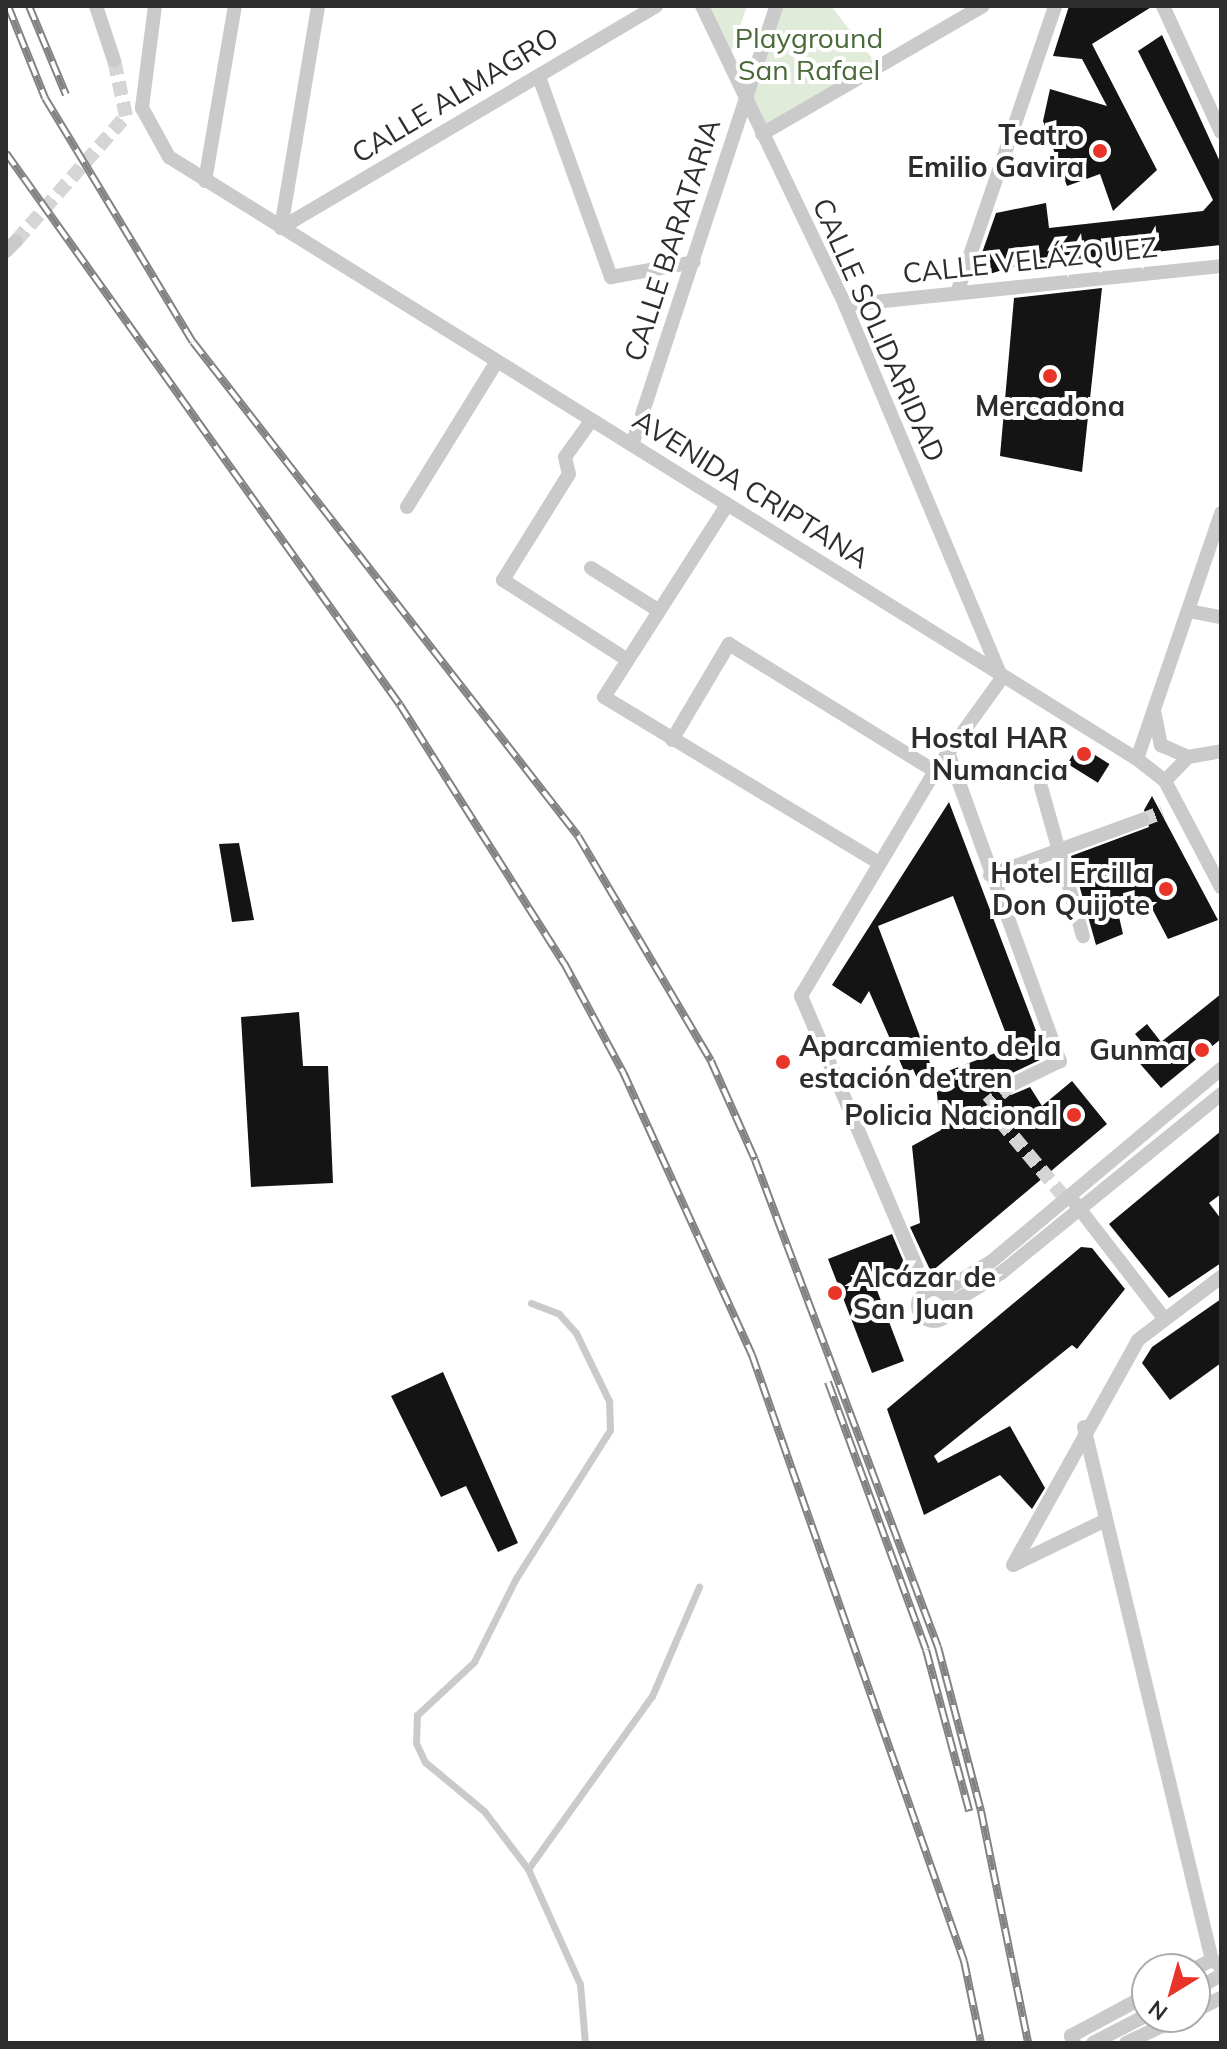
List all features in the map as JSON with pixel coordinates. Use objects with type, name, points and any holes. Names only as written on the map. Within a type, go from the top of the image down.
[{"type":"street","points":[[96,6],[114,60]]},
{"type":"street","name":"AVENIDA CRIPTANA","points":[[155,6],[142,108],[169,157],[1002,678],[1137,759],[1165,781],[1221,887]]},
{"type":"street","points":[[205,181],[235,6]]},
{"type":"street","points":[[281,228],[318,6]]},
{"type":"street","name":"CALLE ALMAGRO","points":[[281,228],[656,6]]},
{"type":"street","name":"CALLE SOLIDARIDAD","points":[[702,6],[845,305],[1002,678]]},
{"type":"street","name":"CALLE BARATARIA","points":[[632,445],[776,6]]},
{"type":"street","points":[[762,134],[983,6]]},
{"type":"street","points":[[957,293],[1055,6]]},
{"type":"street","points":[[1163,6],[1221,132]]},
{"type":"street","points":[[539,77],[611,277],[694,262]]},
{"type":"street","name":"CALLE VELÁZQUEZ","points":[[845,305],[1221,266]]},
{"type":"street","points":[[407,507],[496,363]]},
{"type":"street","points":[[591,421],[565,457],[569,474],[503,580],[626,659]]},
{"type":"street","points":[[727,505],[656,609],[604,697],[878,862]]},
{"type":"street","points":[[1137,759],[1221,513]]},
{"type":"street","points":[[591,568],[656,609]]},
{"type":"street","points":[[1189,611],[1221,617]]},
{"type":"street","points":[[672,740],[729,644],[935,771]]},
{"type":"street","points":[[939,1296],[801,996],[878,862],[935,771],[1002,678]]},
{"type":"street","points":[[1154,710],[1161,745],[1188,757],[1221,751]]},
{"type":"street","points":[[949,755],[1060,1061],[1011,1085]]},
{"type":"street","points":[[1165,781],[1188,757]]},
{"type":"street","points":[[1041,787],[1055,853],[1083,936]]},
{"type":"street","points":[[1163,812],[1178,806]]},
{"type":"street","points":[[990,875],[1142,820]]},
{"type":"street","points":[[939,1296],[992,1261],[1064,1197],[1221,1069]]},
{"type":"street","points":[[939,1296],[1083,1208],[1221,1094]]},
{"type":"street","points":[[1064,1197],[1083,1208],[1163,1317]]},
{"type":"street","points":[[1106,1520],[1013,1565],[1084,1427],[1138,1340],[1163,1317],[1221,1277]]},
{"type":"street","points":[[1084,1427],[1216,1963]]},
{"type":"street","points":[[1074,2043],[1071,2036],[1131,2004]]},
{"type":"street","points":[[1093,2043],[1131,2023]]},
{"type":"street","points":[[1126,2043],[1147,2033]]},
{"type":"lane","points":[[531,1303],[559,1314],[576,1333],[609,1401],[610,1430],[516,1578],[474,1662],[417,1715],[416,1743],[425,1762],[484,1811],[528,1869],[580,1984],[585,2043]]},
{"type":"lane","points":[[528,1869],[652,1696],[699,1587]]},
{"type":"green space","points":[[702,6],[747,6],[728,62]]},
{"type":"green space","name":"Playground San Rafael","points":[[776,6],[831,6],[879,67],[762,134],[745,99]]},
{"type":"building","name":"Teatro Emilio Gavira","points":[[1069,6],[1153,6],[1092,44],[1157,170],[1113,211],[1100,174],[1067,186],[1043,121],[1050,89],[1107,106],[1082,59],[1053,56]]},
{"type":"building","points":[[1162,35],[1221,164],[1221,245],[1012,267],[980,277],[976,270],[996,213],[1046,203],[1049,228],[1203,211],[1213,200],[1138,51]]},
{"type":"building","name":"Mercadona","points":[[1102,288],[1082,472],[1000,456],[1014,298]]},
{"type":"building","name":"Hostal HAR Numancia","points":[[1079,745],[1110,764],[1098,783],[1067,764]]},
{"type":"building","points":[[1152,796],[1218,920],[1168,939],[1146,897],[1117,908],[1123,934],[1096,945],[1071,856],[1149,827],[1144,810]]},
{"type":"building","points":[[949,802],[1046,1057],[1006,1076],[1002,1089],[1011,1095],[1030,1087],[1042,1106],[1072,1081],[1107,1124],[931,1272],[910,1227],[920,1223],[912,1146],[941,1130],[935,1076],[918,1080],[913,1069],[905,1073],[869,991],[861,1004],[832,985]],"holes":[[[953,896],[1011,1047],[935,1076],[878,926]]]},
{"type":"building","points":[[239,843],[254,920],[232,922],[219,844]]},
{"type":"building","points":[[1221,994],[1221,1039],[1161,1088],[1129,1051],[1141,1041],[1135,1034],[1147,1024],[1161,1042]]},
{"type":"building","points":[[299,1012],[303,1066],[328,1066],[333,1183],[251,1187],[241,1017]]},
{"type":"building","points":[[1221,1131],[1221,1194],[1209,1203],[1221,1219],[1221,1263],[1169,1298],[1109,1224]]},
{"type":"building","name":"Alcázar de San Juan","points":[[892,1234],[908,1272],[875,1285],[904,1361],[872,1373],[828,1259]]},
{"type":"building","points":[[1081,1247],[1092,1248],[1125,1289],[1077,1349],[1072,1345],[934,1456],[938,1463],[1010,1426],[1045,1488],[1032,1509],[1000,1475],[924,1515],[887,1409]]},
{"type":"building","points":[[1221,1299],[1221,1363],[1170,1400],[1142,1363],[1152,1347]]},
{"type":"building","points":[[443,1372],[518,1543],[498,1552],[466,1486],[441,1497],[391,1396]]},
{"type":"tunnel","points":[[16,241],[126,116],[114,60]]},
{"type":"tunnel","points":[[1142,820],[1163,812]]},
{"type":"tunnel","points":[[1011,1085],[987,1105],[1064,1197]]},
{"type":"railway","points":[[8,6],[45,98],[193,342],[578,836],[711,1061],[755,1160],[938,1647],[981,1811],[1028,2043]]},
{"type":"railway","points":[[29,6],[66,95]]},
{"type":"railway","points":[[6,153],[400,705],[564,963],[623,1072],[752,1355],[964,1961],[981,2043]]},
{"type":"railway","points":[[828,1382],[926,1650],[969,1811]]},
{"type":"place","name":"Teatro Emilio Gavira","points":[[1100,151]]},
{"type":"place","name":"Mercadona","points":[[1050,376]]},
{"type":"place","name":"Hostal HAR Numancia","points":[[1084,754]]},
{"type":"place","name":"Hotel Ercilla Don Quijote","points":[[1166,889]]},
{"type":"place","name":"Gunma","points":[[1202,1050]]},
{"type":"place","name":"Aparcamiento de la estación de tren","points":[[783,1062]]},
{"type":"place","name":"Policia Nacional","points":[[1074,1115]]},
{"type":"place","name":"Alcázar de San Juan","points":[[835,1293]]}]
